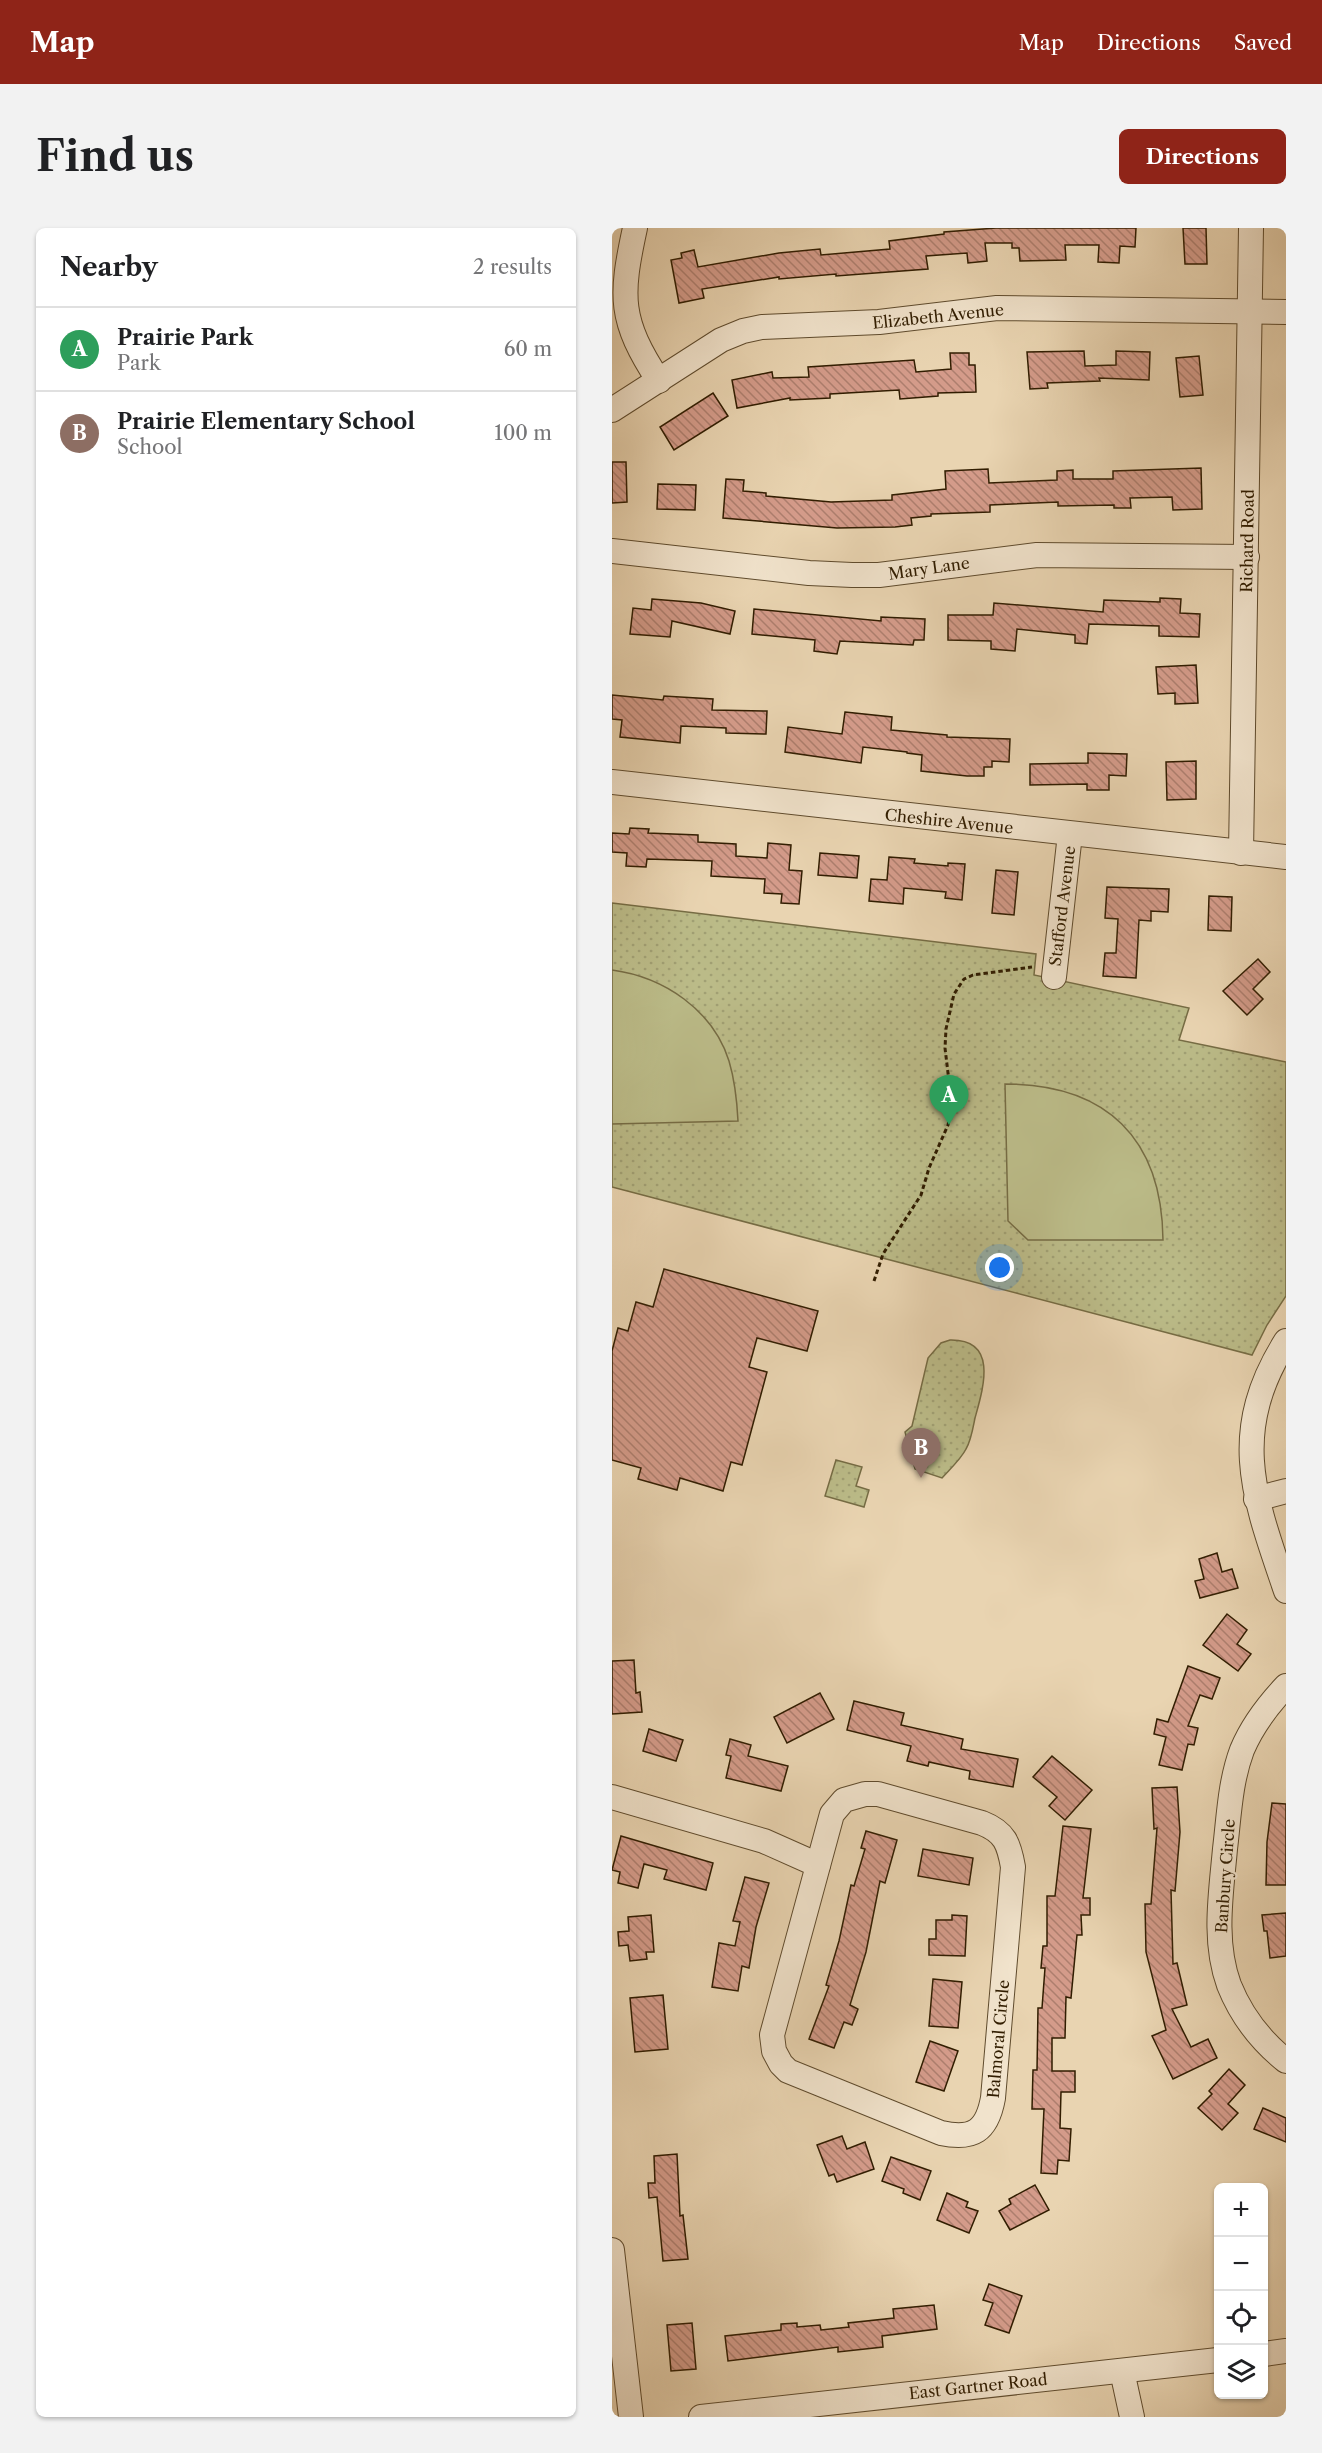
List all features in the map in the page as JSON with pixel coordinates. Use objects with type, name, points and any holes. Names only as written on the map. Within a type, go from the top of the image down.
[{"type":"street","points":[[635,228],[625,284],[626,307],[639,350],[659,381]]},
{"type":"street","name":"Richard Road","points":[[1241,853],[1251,228]]},
{"type":"street","name":"Elizabeth Avenue","points":[[612,410],[721,340],[743,331],[762,327],[879,322],[997,308],[1286,312]]},
{"type":"street","name":"Mary Lane","points":[[612,551],[809,573],[852,575],[879,575],[1037,555],[1247,557]]},
{"type":"street","name":"Cheshire Avenue","points":[[612,782],[1286,857]]},
{"type":"street","name":"Stafford Avenue","points":[[1043,972],[1070,834]]},
{"type":"street","points":[[1286,1341],[1267,1375],[1253,1419],[1251,1468],[1256,1499],[1286,1592]]},
{"type":"street","points":[[1256,1499],[1286,1491]]},
{"type":"street","name":"Banbury Circle","points":[[1286,1686],[1264,1710],[1242,1751],[1230,1802],[1219,1930],[1223,1964],[1238,2004],[1260,2037],[1286,2061]]},
{"type":"street","name":"Balmoral Circle","points":[[865,1794],[878,1794],[982,1823],[998,1832],[1009,1846],[1013,1867],[993,2097],[990,2113],[985,2123],[972,2134],[959,2137],[941,2133],[827,2089],[788,2071],[781,2064],[774,2051],[772,2035],[818,1865],[835,1808],[844,1800],[865,1794]]},
{"type":"street","points":[[612,1797],[764,1841],[818,1865]]},
{"type":"street","points":[[612,2250],[631,2417]]},
{"type":"street","points":[[1268,2354],[1286,2351]]},
{"type":"street","name":"East Gartner Road","points":[[701,2417],[1214,2360]]},
{"type":"street","points":[[1122,2370],[1132,2417]]},
{"type":"path","points":[[874,1281],[884,1254],[921,1195],[929,1168],[948,1125],[952,1106],[945,1048],[946,1029],[959,985],[964,978],[973,975],[1043,972]]},
{"type":"green space","points":[[612,903],[1036,954],[1034,975],[1189,1008],[1179,1040],[1286,1062],[1286,1296],[1267,1325],[1252,1355],[612,1187]]},
{"type":"green space","points":[[612,970],[650,980],[668,988],[699,1012],[711,1026],[722,1043],[729,1061],[738,1121],[612,1124]]},
{"type":"green space","points":[[1005,1084],[1041,1087],[1072,1094],[1099,1106],[1122,1124],[1139,1146],[1152,1173],[1160,1204],[1163,1240],[1028,1240],[1008,1221]]},
{"type":"green space","points":[[950,1340],[965,1342],[976,1348],[982,1357],[984,1380],[968,1446],[942,1478],[915,1469],[905,1432],[912,1426],[928,1358],[941,1343]]},
{"type":"green space","points":[[836,1460],[862,1467],[856,1486],[869,1490],[864,1507],[825,1496]]},
{"type":"building","points":[[996,228],[1136,228],[1135,247],[1120,246],[1119,263],[1098,262],[1099,245],[1065,245],[1066,260],[1020,261],[1019,248],[1012,248],[1012,243],[985,243],[987,261],[968,263],[967,253],[926,256],[928,269],[836,276],[836,274],[779,279],[779,277],[702,289],[704,298],[679,303],[671,260],[682,258],[681,253],[694,250],[698,267],[779,253],[820,249],[821,255],[890,249],[889,241],[944,234],[944,232]]},
{"type":"building","points":[[1183,228],[1206,228],[1207,264],[1185,264]]},
{"type":"building","points":[[1084,351],[1085,366],[1116,365],[1116,351],[1150,352],[1149,380],[1099,378],[1100,381],[1047,383],[1048,388],[1030,389],[1027,352]]},
{"type":"building","points":[[950,353],[969,353],[969,365],[975,365],[976,392],[938,393],[938,396],[900,399],[899,390],[830,394],[830,398],[790,400],[790,398],[737,408],[732,380],[772,372],[773,378],[809,377],[808,367],[914,360],[916,372],[951,369]]},
{"type":"building","points":[[1199,356],[1203,395],[1180,397],[1176,358]]},
{"type":"building","points":[[713,393],[728,416],[674,450],[660,427]]},
{"type":"building","points":[[612,462],[626,462],[627,502],[612,503]]},
{"type":"building","points":[[1201,468],[1202,509],[1173,510],[1172,497],[1130,498],[1131,508],[1114,508],[1114,505],[1058,506],[1058,502],[990,505],[990,512],[931,514],[931,516],[911,518],[912,525],[895,527],[837,528],[723,518],[726,479],[744,480],[743,491],[766,493],[766,496],[831,502],[892,500],[892,495],[946,489],[945,471],[988,469],[989,483],[1057,480],[1057,471],[1073,470],[1073,479],[1113,479],[1113,471]]},
{"type":"building","points":[[658,484],[696,485],[695,510],[657,509]]},
{"type":"building","points":[[1160,598],[1181,599],[1180,613],[1200,614],[1199,637],[1159,636],[1159,626],[1089,624],[1087,644],[1075,643],[1075,635],[1017,629],[1015,651],[991,649],[991,641],[948,640],[948,615],[993,615],[994,603],[1103,612],[1104,600],[1160,602]]},
{"type":"building","points":[[652,599],[701,603],[735,611],[730,634],[672,621],[670,637],[630,634],[633,608],[651,610]]},
{"type":"building","points":[[754,609],[881,621],[881,617],[925,619],[924,640],[914,640],[913,645],[840,641],[837,654],[814,651],[815,640],[752,634]]},
{"type":"building","points":[[1196,665],[1198,703],[1175,704],[1175,693],[1158,694],[1156,667]]},
{"type":"building","points":[[612,695],[663,700],[664,696],[713,699],[712,710],[767,711],[766,734],[726,733],[726,728],[681,726],[680,743],[620,737],[622,720],[612,719]]},
{"type":"building","points":[[845,712],[892,717],[891,730],[947,735],[947,737],[1010,739],[1009,762],[992,761],[992,767],[984,767],[984,776],[967,776],[921,771],[922,755],[907,752],[863,747],[861,763],[785,752],[788,727],[842,734]]},
{"type":"building","points":[[1088,753],[1127,754],[1126,776],[1109,775],[1109,790],[1087,790],[1087,784],[1030,785],[1030,764],[1088,763]]},
{"type":"building","points":[[1196,761],[1196,799],[1167,800],[1166,762]]},
{"type":"building","points":[[630,828],[649,829],[648,833],[698,835],[698,842],[736,844],[736,856],[767,858],[768,843],[791,845],[789,870],[802,871],[799,904],[781,903],[782,894],[764,893],[765,879],[711,876],[712,861],[647,859],[646,867],[626,866],[627,853],[612,852],[612,833],[629,834]]},
{"type":"building","points":[[820,853],[859,856],[857,878],[818,875]]},
{"type":"building","points":[[889,857],[915,859],[914,863],[948,866],[948,863],[965,864],[962,900],[945,898],[946,892],[904,888],[903,904],[869,901],[871,879],[887,880]]},
{"type":"building","points":[[996,870],[1018,872],[1014,915],[992,913]]},
{"type":"building","points":[[1107,887],[1169,889],[1168,912],[1151,911],[1151,921],[1139,920],[1136,978],[1103,976],[1105,953],[1116,953],[1118,919],[1105,918]]},
{"type":"building","points":[[1209,896],[1232,897],[1231,931],[1208,930]]},
{"type":"building","points":[[1258,959],[1270,972],[1253,989],[1263,999],[1247,1015],[1223,991]]},
{"type":"building","points":[[664,1269],[818,1311],[807,1351],[757,1338],[749,1367],[767,1372],[742,1465],[731,1462],[723,1491],[680,1478],[677,1490],[638,1479],[641,1468],[612,1460],[612,1351],[618,1328],[628,1331],[636,1302],[653,1307]]},
{"type":"building","points":[[1217,1553],[1222,1572],[1232,1569],[1238,1588],[1200,1598],[1195,1581],[1204,1579],[1199,1559]]},
{"type":"building","points":[[1227,1614],[1247,1630],[1237,1644],[1251,1654],[1238,1671],[1203,1645]]},
{"type":"building","points":[[634,1660],[636,1693],[640,1692],[642,1712],[612,1714],[612,1661]]},
{"type":"building","points":[[1188,1666],[1220,1678],[1212,1699],[1200,1695],[1188,1726],[1198,1728],[1194,1745],[1188,1744],[1182,1770],[1159,1765],[1166,1737],[1154,1734],[1157,1719],[1168,1722]]},
{"type":"building","points":[[820,1693],[834,1719],[787,1743],[774,1717]]},
{"type":"building","points":[[854,1701],[904,1713],[901,1725],[963,1739],[961,1749],[1018,1759],[1013,1787],[969,1779],[970,1771],[929,1762],[928,1766],[907,1761],[911,1746],[847,1730]]},
{"type":"building","points":[[649,1729],[683,1740],[676,1761],[643,1751]]},
{"type":"building","points":[[730,1739],[751,1745],[748,1756],[788,1766],[781,1791],[726,1778],[731,1756],[726,1755]]},
{"type":"building","points":[[1052,1756],[1092,1790],[1065,1820],[1049,1806],[1057,1797],[1033,1777]]},
{"type":"building","points":[[1177,1787],[1180,1832],[1175,1891],[1171,1890],[1173,1964],[1177,1963],[1187,2005],[1172,2009],[1191,2047],[1208,2039],[1217,2058],[1173,2079],[1152,2036],[1166,2030],[1146,1952],[1145,1904],[1151,1904],[1157,1828],[1154,1829],[1152,1788]]},
{"type":"building","points":[[1272,1803],[1286,1804],[1286,1885],[1266,1885],[1267,1842]]},
{"type":"building","points":[[1063,1826],[1091,1829],[1083,1898],[1090,1898],[1090,1915],[1081,1915],[1082,1935],[1077,1935],[1071,1998],[1066,1997],[1065,2038],[1052,2038],[1052,2071],[1075,2071],[1075,2092],[1061,2092],[1060,2128],[1071,2129],[1069,2161],[1058,2160],[1057,2174],[1041,2173],[1044,2109],[1032,2109],[1033,2070],[1037,2070],[1038,2008],[1042,2008],[1045,1968],[1041,1968],[1043,1946],[1047,1946],[1047,1896],[1055,1896]]},
{"type":"building","points":[[866,1831],[897,1840],[885,1883],[880,1881],[866,1952],[850,2005],[858,2009],[852,2025],[844,2022],[834,2048],[809,2039],[829,1986],[826,1985],[839,1941],[851,1885],[854,1886],[865,1849],[861,1848]]},
{"type":"building","points":[[621,1836],[713,1863],[706,1890],[664,1879],[667,1870],[644,1864],[638,1888],[618,1883],[620,1872],[612,1870]]},
{"type":"building","points":[[923,1849],[973,1858],[969,1885],[918,1876]]},
{"type":"building","points":[[745,1877],[769,1883],[756,1927],[749,1968],[742,1966],[738,1991],[712,1987],[719,1943],[735,1946],[740,1922],[733,1921]]},
{"type":"building","points":[[1286,1913],[1286,1956],[1270,1958],[1267,1931],[1264,1931],[1262,1915]]},
{"type":"building","points":[[651,1915],[654,1952],[646,1952],[647,1959],[630,1961],[628,1945],[619,1946],[618,1932],[629,1931],[628,1917]]},
{"type":"building","points":[[952,1915],[967,1916],[965,1956],[929,1955],[929,1939],[936,1939],[936,1920],[952,1920]]},
{"type":"building","points":[[933,1979],[962,1982],[958,2028],[929,2026]]},
{"type":"building","points":[[663,1995],[668,2049],[635,2052],[630,1998]]},
{"type":"building","points":[[930,2041],[958,2051],[944,2091],[916,2082]]},
{"type":"building","points":[[1229,2069],[1245,2085],[1228,2104],[1238,2113],[1222,2130],[1198,2108],[1212,2094],[1209,2091]]},
{"type":"building","points":[[1263,2108],[1286,2118],[1286,2142],[1254,2129]]},
{"type":"building","points":[[842,2136],[847,2149],[865,2142],[874,2169],[837,2182],[834,2174],[829,2176],[817,2145]]},
{"type":"building","points":[[677,2154],[680,2216],[683,2215],[688,2259],[663,2261],[657,2197],[649,2198],[648,2183],[655,2183],[654,2156]]},
{"type":"building","points":[[891,2157],[931,2171],[920,2200],[903,2193],[904,2189],[882,2181]]},
{"type":"building","points":[[1035,2185],[1049,2210],[1010,2230],[999,2211],[1011,2204],[1009,2199]]},
{"type":"building","points":[[947,2193],[968,2202],[966,2207],[978,2211],[969,2233],[937,2220]]},
{"type":"building","points":[[989,2284],[1022,2296],[1009,2333],[985,2325],[993,2303],[983,2300]]},
{"type":"building","points":[[934,2305],[937,2329],[882,2336],[883,2347],[838,2352],[838,2347],[728,2361],[725,2336],[781,2330],[781,2324],[797,2323],[797,2327],[820,2325],[821,2330],[849,2327],[848,2323],[894,2318],[893,2309]]},
{"type":"building","points":[[692,2323],[696,2369],[671,2371],[667,2325]]},
{"type":"place","name":"Prairie Park","points":[[949,1125]]},
{"type":"place","name":"Prairie Elementary School","points":[[921,1478]]}]
